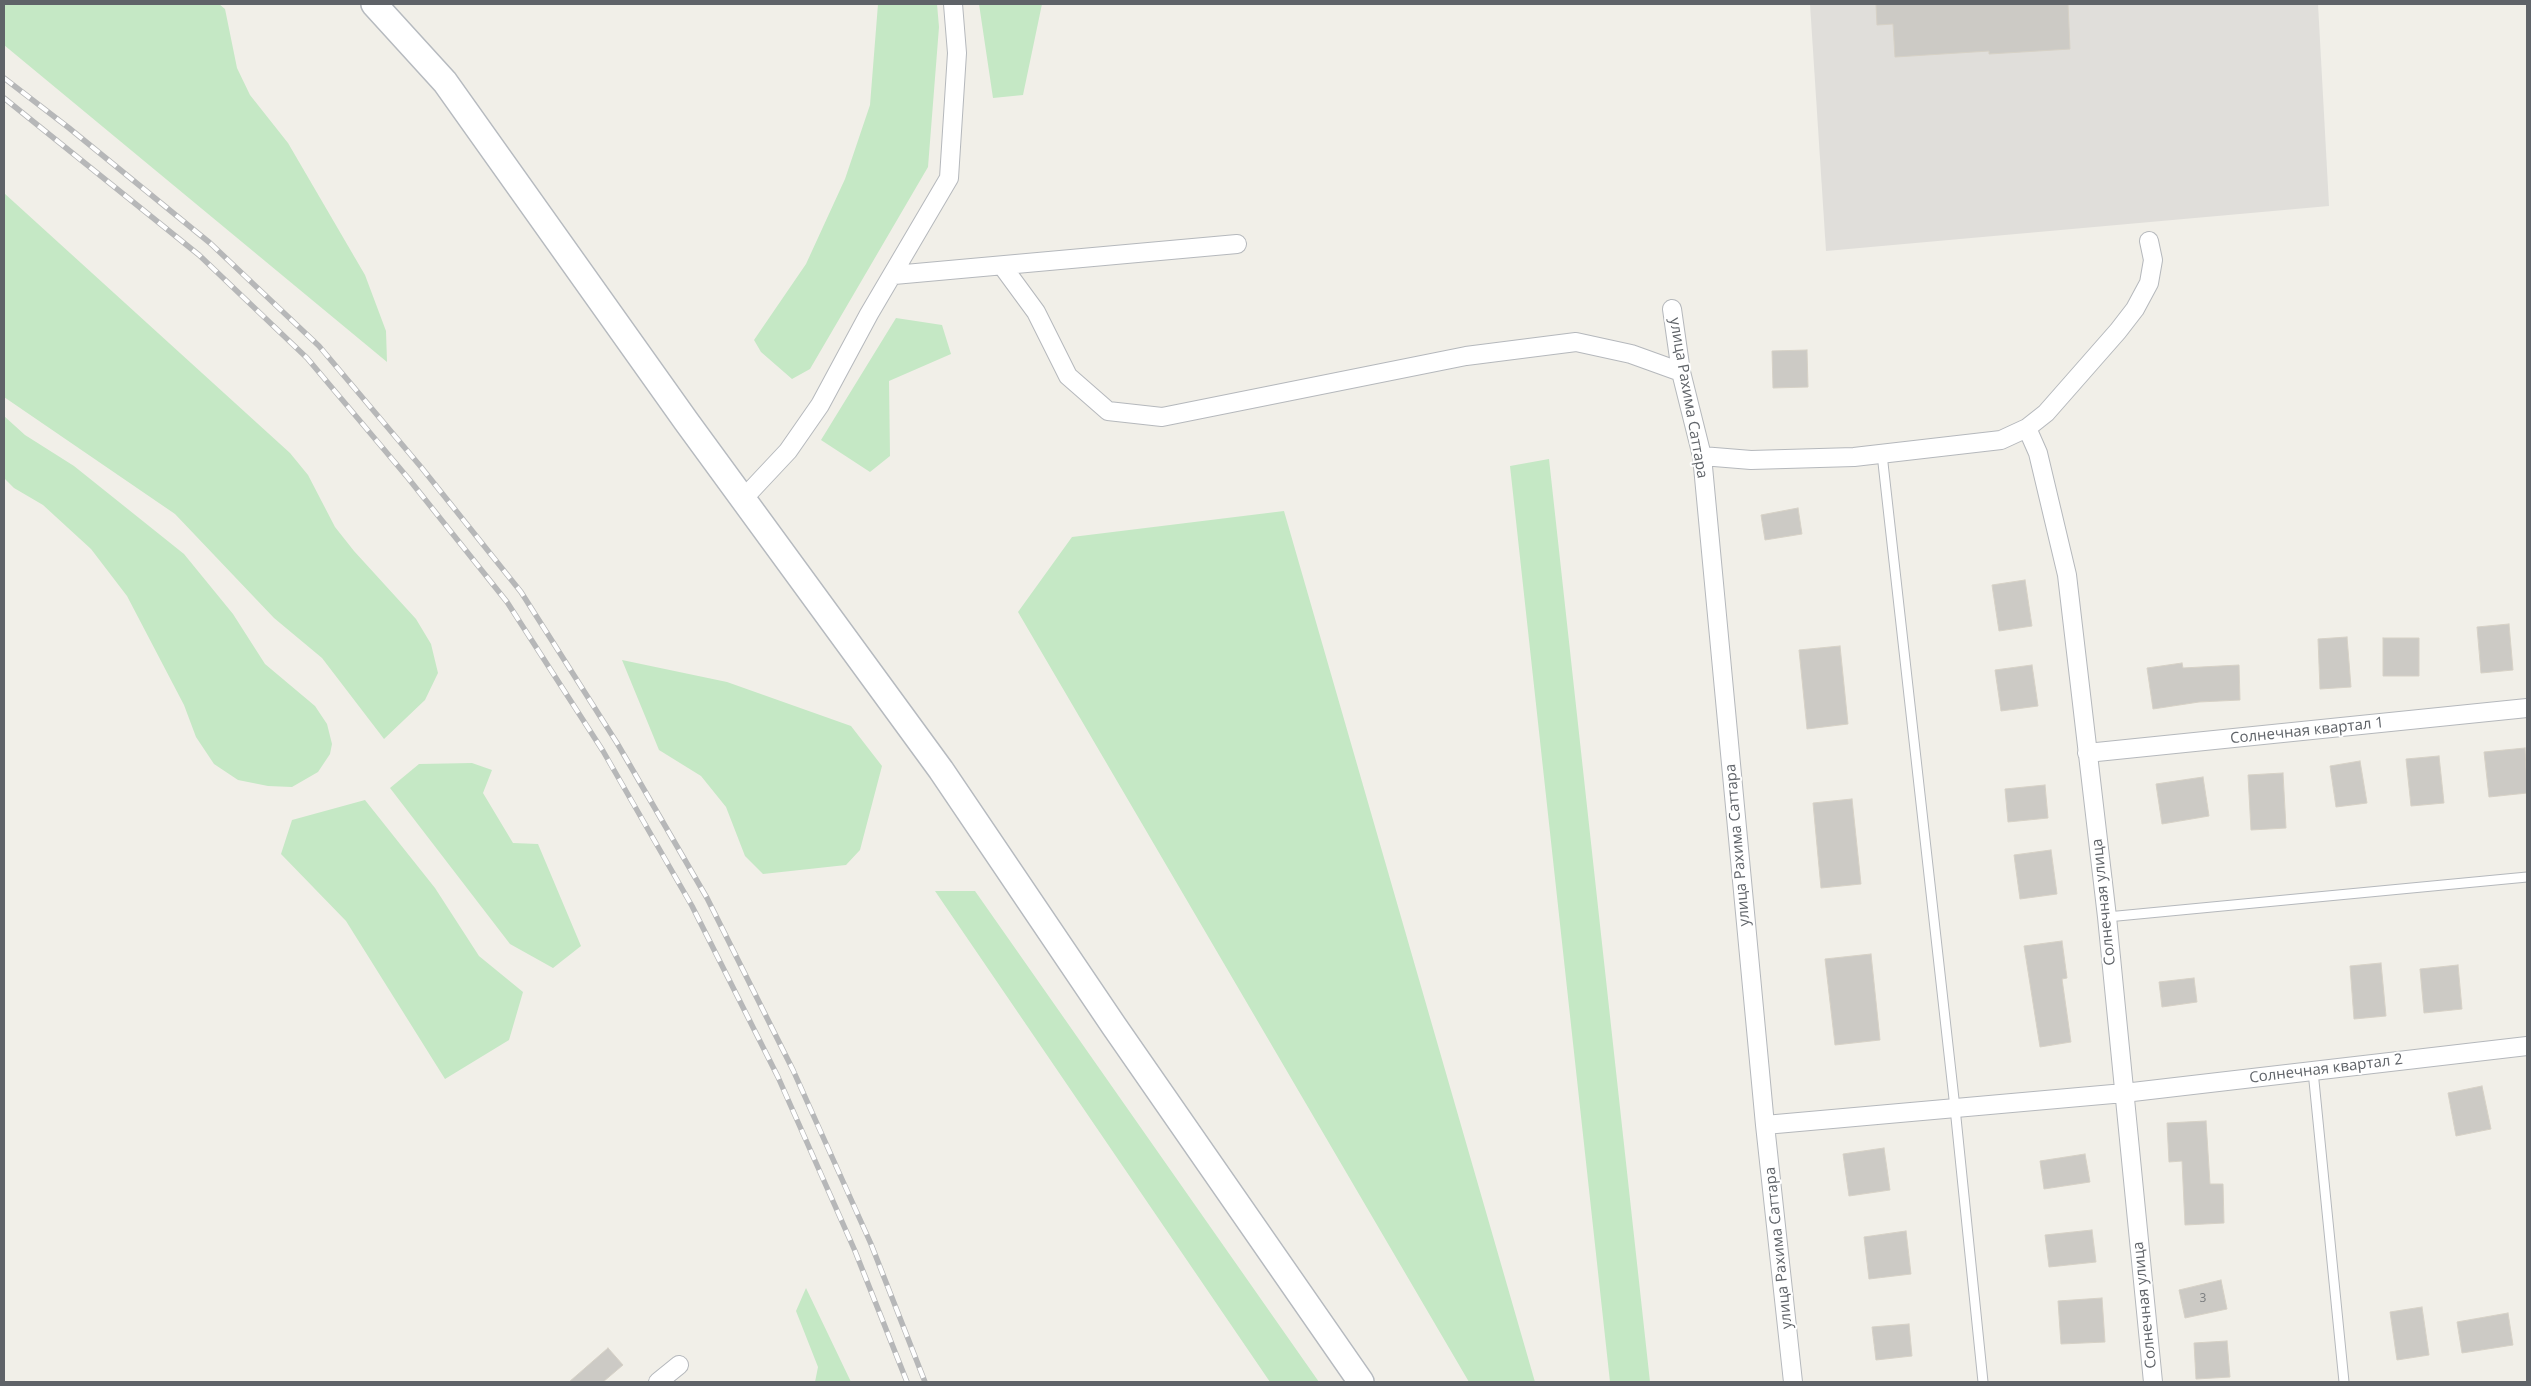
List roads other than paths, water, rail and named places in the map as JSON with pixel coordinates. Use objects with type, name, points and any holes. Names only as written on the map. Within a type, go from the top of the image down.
[{"type":"main road","points":[[374,4],[445,82],[742,499],[941,770],[1120,1035],[1361,1382]]},
{"type":"street","points":[[742,499],[788,451],[820,405],[869,314],[894,275],[949,178],[957,53],[953,4]]},
{"type":"street","points":[[1702,456],[1751,460],[1854,457],[2001,440],[2027,428],[2046,413],[2135,309],[2149,283],[2153,260],[2149,241]]},
{"type":"street","points":[[894,275],[1002,267],[1237,244]]},
{"type":"street","points":[[1002,267],[1036,312],[1068,376],[1108,411],[1162,417],[1466,356],[1576,342],[1631,354],[1681,372]]},
{"type":"street","name":"улица Рахима Саттара","points":[[1672,309],[1681,372],[1702,456],[1765,1125],[1794,1382]]},
{"type":"street","name":"Солнечная улица","points":[[2027,428],[2038,454],[2067,574],[2107,917],[2153,1382]]},
{"type":"street","name":"Солнечная квартал 1","points":[[2087,753],[2527,708]]},
{"type":"street","name":"Солнечная квартал 2","points":[[1765,1125],[2124,1093],[2527,1046]]},
{"type":"street","points":[[658,1382],[679,1365]]},
{"type":"lane","points":[[1882,454],[1955,1108],[1983,1382]]},
{"type":"lane","points":[[2107,917],[2527,877]]},
{"type":"lane","points":[[2313,1071],[2344,1382]]},
{"type":"railway","points":[[4,78],[69,128],[210,243],[319,346],[421,467],[521,592],[617,743],[707,898],[793,1070],[871,1244],[925,1382]]},
{"type":"railway","points":[[4,98],[199,255],[307,358],[408,478],[507,602],[603,751],[692,906],[778,1077],[855,1251],[907,1382]]}]
